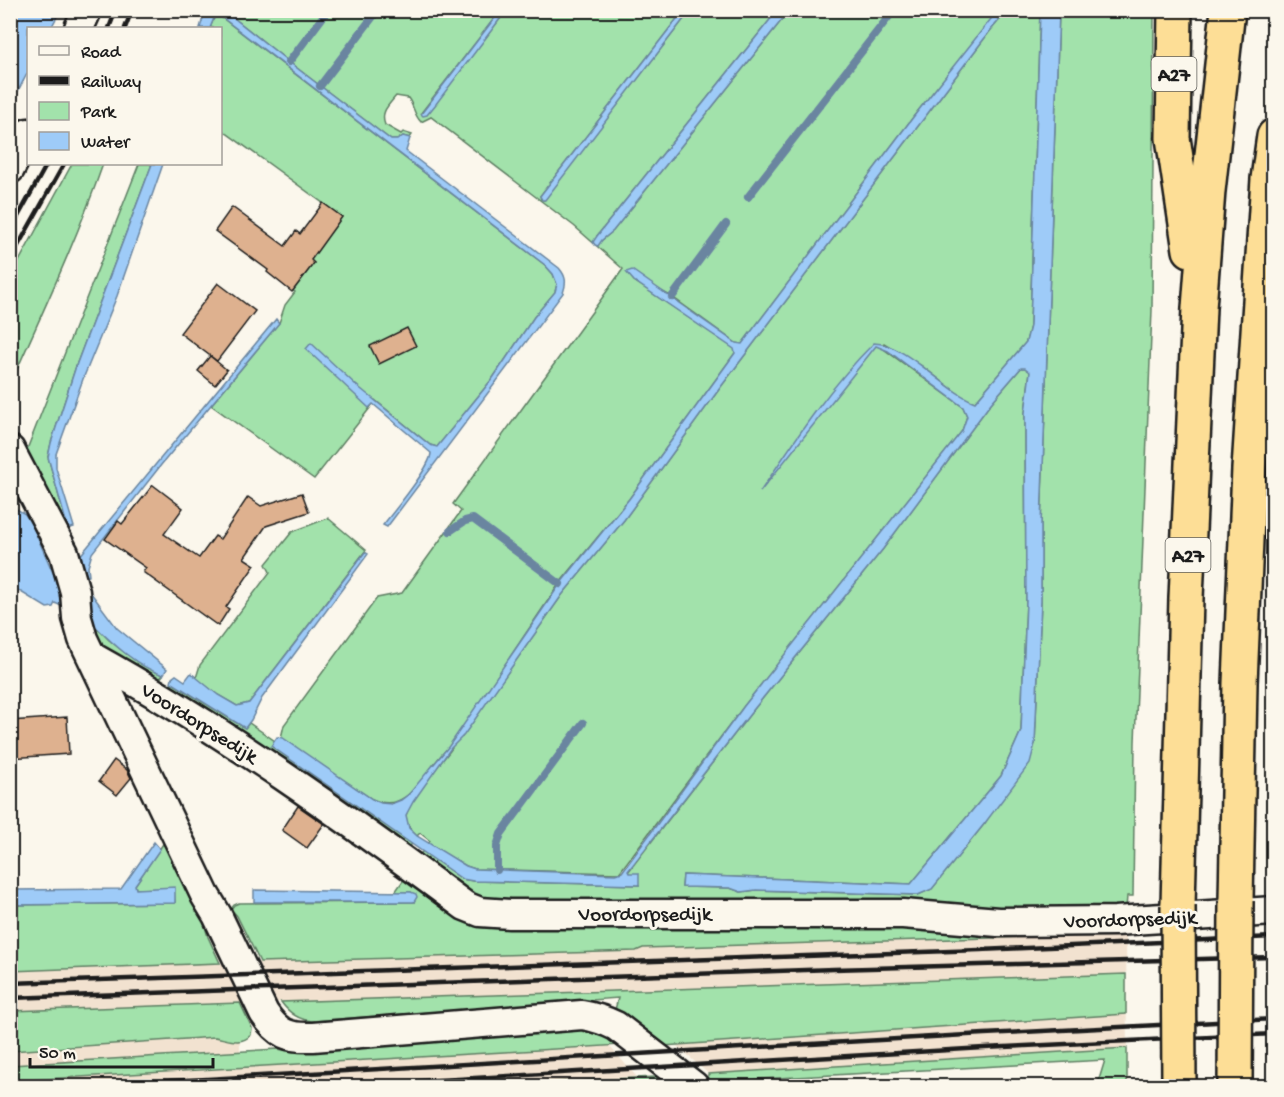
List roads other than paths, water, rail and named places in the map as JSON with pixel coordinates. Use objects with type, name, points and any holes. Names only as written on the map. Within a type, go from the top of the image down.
[{"type":"highway","name":"A27","points":[[1175,10],[1173,138],[1199,308]]},
{"type":"highway","name":"A27","points":[[1179,1086],[1178,905],[1186,598],[1199,308],[1208,191],[1228,10]]},
{"type":"highway","points":[[1235,1086],[1240,683],[1248,481],[1268,179],[1274,136]]},
{"type":"street","points":[[79,27],[87,10]]},
{"type":"street","points":[[10,169],[27,135]]},
{"type":"street","name":"Voordorpsedijk","points":[[10,450],[64,553],[83,639],[205,895],[272,1025],[297,1038],[582,1015],[603,1020],[615,1026],[694,1086]]},
{"type":"street","name":"Voordorpsedijk","points":[[92,657],[160,695],[213,729],[364,831],[465,906],[480,912],[510,914],[903,914],[998,922],[1115,921],[1274,911]]},
{"type":"water","points":[[11,10],[60,11],[52,27],[27,27],[27,74],[11,104]]},
{"type":"water","points":[[998,10],[1007,11],[720,388],[624,520],[562,595],[464,735],[451,748],[406,815],[409,828],[417,836],[466,866],[475,869],[615,874],[622,872],[744,706],[962,431],[967,416],[963,407],[888,351],[876,346],[760,492],[799,434],[842,377],[874,343],[886,345],[912,359],[951,388],[975,402],[1026,342],[1030,326],[1040,11],[1059,11],[1035,744],[1030,763],[932,889],[918,895],[756,890],[741,892],[730,888],[682,887],[683,875],[911,884],[1001,776],[1021,731],[1026,601],[1025,413],[1030,372],[1025,368],[1021,368],[991,403],[883,549],[750,714],[628,871],[639,873],[639,885],[462,879],[271,746],[277,737],[283,738],[381,803],[391,804],[409,794],[449,746],[560,584],[629,499],[735,353],[734,349],[634,281],[626,272],[632,270],[736,343],[742,344],[914,116]]},
{"type":"water","points":[[205,11],[225,11],[391,140],[397,140],[403,136],[410,138],[406,151],[559,268],[564,277],[563,293],[387,527],[383,525],[419,478],[431,453],[373,404],[369,408],[306,349],[311,343],[356,385],[430,445],[437,447],[493,378],[534,317],[555,292],[557,284],[553,274],[545,265],[220,16],[217,14],[210,27],[200,27]]},
{"type":"water","points":[[500,11],[506,11],[436,104],[427,115],[423,116],[421,114]]},
{"type":"water","points":[[683,11],[690,11],[545,200],[542,200],[540,196]]},
{"type":"water","points":[[777,11],[789,11],[613,231],[598,246],[595,245],[593,242],[597,236]]},
{"type":"water","points":[[152,165],[163,165],[117,296],[83,379],[56,454],[56,468],[74,527],[68,529],[48,457],[77,363]]},
{"type":"water","points":[[276,319],[279,323],[161,465],[92,553],[88,567],[89,576],[84,577],[79,557]]},
{"type":"water","points":[[13,507],[25,514],[33,527],[61,591],[59,596],[84,609],[90,604],[89,593],[91,593],[117,628],[167,669],[163,675],[126,654],[95,626],[90,625],[85,617],[55,603],[53,607],[47,608],[11,586],[10,509]]},
{"type":"water","points":[[365,552],[368,554],[262,698],[245,728],[171,682],[176,675],[185,681],[191,673],[218,695],[237,706],[249,703]]},
{"type":"water","points":[[154,842],[160,849],[135,885],[136,889],[175,887],[175,903],[11,905],[11,890],[121,889]]},
{"type":"water","points":[[254,890],[411,892],[417,897],[414,902],[254,902]]},
{"type":"waterway","points":[[289,62],[328,10]]},
{"type":"waterway","points":[[320,86],[378,10]]},
{"type":"waterway","points":[[748,197],[894,10]]},
{"type":"waterway","points":[[672,297],[726,224]]},
{"type":"waterway","points":[[450,531],[465,521],[473,519],[560,584]]},
{"type":"waterway","points":[[497,870],[497,846],[501,834],[583,723]]},
{"type":"railway","points":[[109,27],[116,10]]},
{"type":"railway","points":[[125,27],[132,10]]},
{"type":"railway","points":[[10,231],[46,165]]},
{"type":"railway","points":[[10,260],[63,165]]},
{"type":"railway","points":[[10,983],[980,950],[1274,937]]},
{"type":"railway","points":[[10,998],[834,969],[1274,957]]},
{"type":"railway","points":[[86,1086],[1274,1019]]},
{"type":"railway","points":[[338,1086],[984,1048],[1274,1034]]}]
